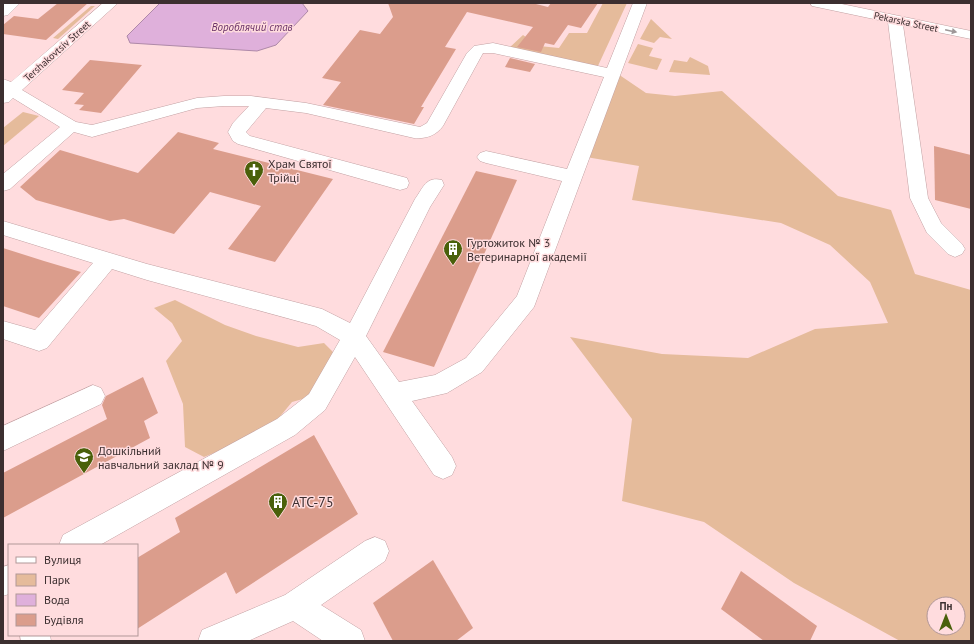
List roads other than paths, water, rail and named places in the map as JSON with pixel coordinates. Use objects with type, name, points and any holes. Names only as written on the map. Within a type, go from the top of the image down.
[{"type":"street","points":[[3,12],[13,3]]},
{"type":"street","name":"Tershakovtsiv Street","points":[[6,91],[111,3]]},
{"type":"street","points":[[394,394],[439,385],[474,365],[526,301],[640,3]]},
{"type":"street","name":"Pekarska Street","points":[[817,3],[847,6],[895,19],[971,35]]},
{"type":"street","points":[[895,19],[920,198],[934,228],[955,249]]},
{"type":"street","points":[[6,91],[70,126],[92,132],[197,103],[213,101],[281,104],[422,133],[430,130],[434,126],[474,53],[479,49],[493,48],[612,74]]},
{"type":"street","points":[[261,103],[237,132],[239,137],[244,140],[400,183]]},
{"type":"street","points":[[3,184],[70,126]]},
{"type":"street","points":[[486,157],[573,177]]},
{"type":"street","points":[[75,544],[286,427],[317,402],[354,337],[422,204],[435,185]]},
{"type":"street","points":[[3,228],[108,260],[322,318],[354,337],[443,466]]},
{"type":"street","points":[[3,330],[38,341],[108,260]]},
{"type":"street","points":[[3,439],[93,396]]},
{"type":"street","points":[[213,641],[296,605],[375,551]]},
{"type":"street","points":[[296,605],[350,641]]},
{"type":"water","name":"Вороблячий став","points":[[160,3],[302,3],[308,11],[276,45],[257,51],[130,43],[127,36]]},
{"type":"place","name":"Храм Святої Трійці","points":[[254,187]]},
{"type":"place","name":"Гуртожиток № 3 Ветеринарної академії","points":[[453,266]]},
{"type":"place","name":"Дошкільний навчальний заклад № 9","points":[[84,474]]},
{"type":"place","name":"АТС-75","points":[[278,519]]}]
